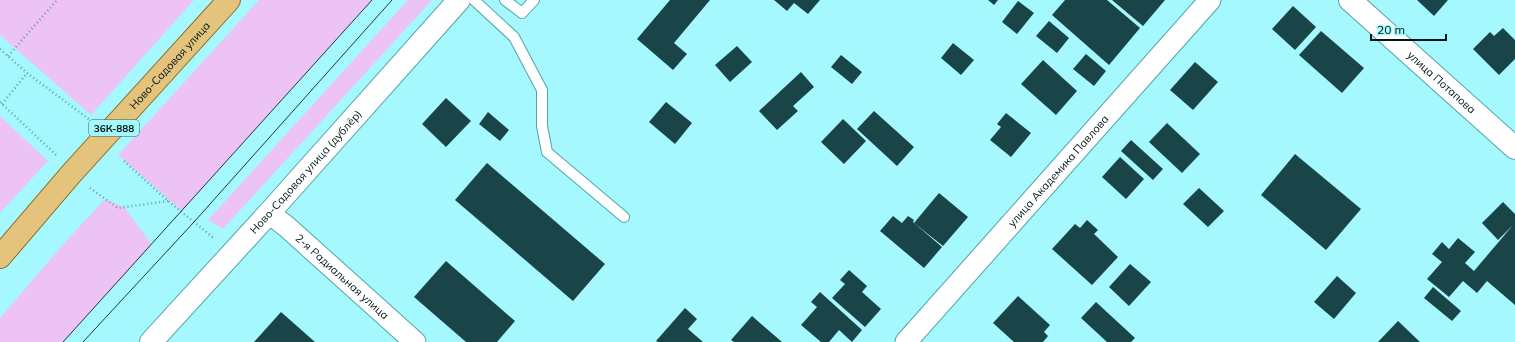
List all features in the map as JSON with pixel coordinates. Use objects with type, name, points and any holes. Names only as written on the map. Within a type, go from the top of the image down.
[{"type":"main road","name":"Ново-Садовая улица","points":[[0,257],[71,174],[229,0]]},
{"type":"street","name":"Ново-Садовая улица (дублёр)","points":[[151,342],[269,213],[459,0]]},
{"type":"street","name":"улица Академика Павлова","points":[[906,342],[1210,0]]},
{"type":"street","name":"улица Потапова","points":[[1350,0],[1515,148]]},
{"type":"street","name":"2-я Радиальная улица","points":[[269,213],[287,227],[415,342]]},
{"type":"lane","points":[[474,0],[514,37],[542,90],[542,126],[547,152],[624,217]]},
{"type":"lane","points":[[505,0],[522,13],[534,0]]},
{"type":"path","points":[[8,56],[57,0]]},
{"type":"path","points":[[0,49],[27,73],[91,120],[86,126]]},
{"type":"path","points":[[27,73],[1,103],[57,155],[71,174],[118,208],[168,201]]},
{"type":"path","points":[[57,155],[62,150]]},
{"type":"path","points":[[124,161],[168,201],[209,234]]},
{"type":"shaded area","points":[[0,0],[194,0],[91,115],[0,35]]},
{"type":"shaded area","points":[[259,0],[372,0],[182,211],[118,155]]},
{"type":"shaded area","points":[[408,0],[432,0],[223,229],[208,220]]},
{"type":"shaded area","points":[[0,116],[48,161],[0,213]]},
{"type":"shaded area","points":[[105,199],[124,207],[152,245],[63,342],[0,342],[0,318],[68,239]]},
{"type":"building","points":[[670,0],[710,0],[674,43],[687,54],[673,70],[637,39]]},
{"type":"building","points":[[774,0],[820,0],[808,14],[794,3],[787,11]]},
{"type":"building","points":[[988,0],[998,0],[994,5]]},
{"type":"building","points":[[1065,0],[1107,0],[1140,28],[1109,65],[1052,15]]},
{"type":"building","points":[[1112,0],[1165,0],[1143,26]]},
{"type":"building","points":[[1417,0],[1448,0],[1434,16]]},
{"type":"building","points":[[1018,1],[1034,13],[1017,34],[1002,22]]},
{"type":"building","points":[[1293,6],[1316,27],[1295,50],[1272,29]]},
{"type":"building","points":[[1049,21],[1069,38],[1057,53],[1036,36]]},
{"type":"building","points":[[1503,28],[1515,40],[1515,59],[1499,75],[1473,49],[1490,32],[1494,36]]},
{"type":"building","points":[[1321,31],[1364,68],[1342,93],[1299,55]]},
{"type":"building","points":[[953,43],[974,60],[961,75],[941,58]]},
{"type":"building","points":[[737,46],[752,62],[730,82],[715,65]]},
{"type":"building","points":[[1086,54],[1106,71],[1094,86],[1073,69]]},
{"type":"building","points":[[841,55],[862,72],[852,84],[831,67]]},
{"type":"building","points":[[1043,60],[1077,91],[1056,115],[1021,84]]},
{"type":"building","points":[[1195,62],[1218,82],[1193,110],[1170,90]]},
{"type":"building","points":[[801,72],[814,87],[793,106],[798,111],[777,130],[759,111]]},
{"type":"building","points":[[446,98],[471,121],[446,147],[422,124]]},
{"type":"building","points":[[666,102],[692,123],[675,144],[649,122]]},
{"type":"building","points":[[874,111],[914,147],[897,166],[857,129]]},
{"type":"building","points":[[488,112],[509,130],[500,141],[479,124]]},
{"type":"building","points":[[1006,113],[1031,133],[1011,157],[990,140],[1001,127],[997,124]]},
{"type":"building","points":[[843,119],[866,141],[844,164],[821,142]]},
{"type":"building","points":[[1167,123],[1200,154],[1182,173],[1149,142]]},
{"type":"building","points":[[1131,140],[1163,169],[1153,180],[1121,151]]},
{"type":"building","points":[[1295,154],[1361,209],[1326,250],[1261,195]]},
{"type":"building","points":[[1120,157],[1144,179],[1126,199],[1102,177]]},
{"type":"building","points":[[487,163],[605,264],[573,301],[455,200]]},
{"type":"building","points":[[1199,188],[1224,211],[1208,227],[1183,204]]},
{"type":"building","points":[[939,193],[968,217],[943,246],[914,223]]},
{"type":"building","points":[[1503,202],[1515,214],[1515,305],[1487,281],[1477,293],[1463,281],[1449,297],[1427,279],[1442,262],[1432,254],[1442,242],[1449,249],[1458,238],[1475,252],[1465,263],[1474,271],[1513,225],[1498,240],[1482,223]]},
{"type":"building","points":[[893,216],[902,223],[908,216],[942,247],[924,268],[880,231]]},
{"type":"building","points":[[1087,220],[1098,230],[1094,234],[1118,257],[1092,285],[1052,249],[1075,224],[1080,228]]},
{"type":"building","points":[[446,261],[515,321],[497,342],[466,342],[414,297]]},
{"type":"building","points":[[1130,264],[1151,282],[1129,306],[1109,287]]},
{"type":"building","points":[[849,270],[867,286],[862,292],[881,309],[865,327],[832,298],[845,284],[840,280]]},
{"type":"building","points":[[1337,276],[1356,293],[1334,319],[1314,302]]},
{"type":"building","points":[[1433,287],[1461,311],[1452,321],[1424,298]]},
{"type":"building","points":[[820,292],[862,330],[852,342],[839,330],[829,342],[821,342],[801,325],[817,307],[811,302]]},
{"type":"building","points":[[1018,296],[1050,325],[1044,332],[1048,336],[1043,342],[1014,342],[993,323]]},
{"type":"building","points":[[1096,302],[1135,338],[1131,342],[1107,342],[1081,318]]},
{"type":"building","points":[[685,308],[697,319],[688,329],[703,342],[656,341]]},
{"type":"building","points":[[281,312],[315,342],[254,342]]},
{"type":"building","points":[[752,316],[782,342],[734,342],[731,340]]},
{"type":"building","points":[[1398,321],[1420,342],[1378,342]]},
{"type":"tram line","points":[[63,342],[372,0]]},
{"type":"tram line","points":[[83,342],[194,222],[392,0]]}]
